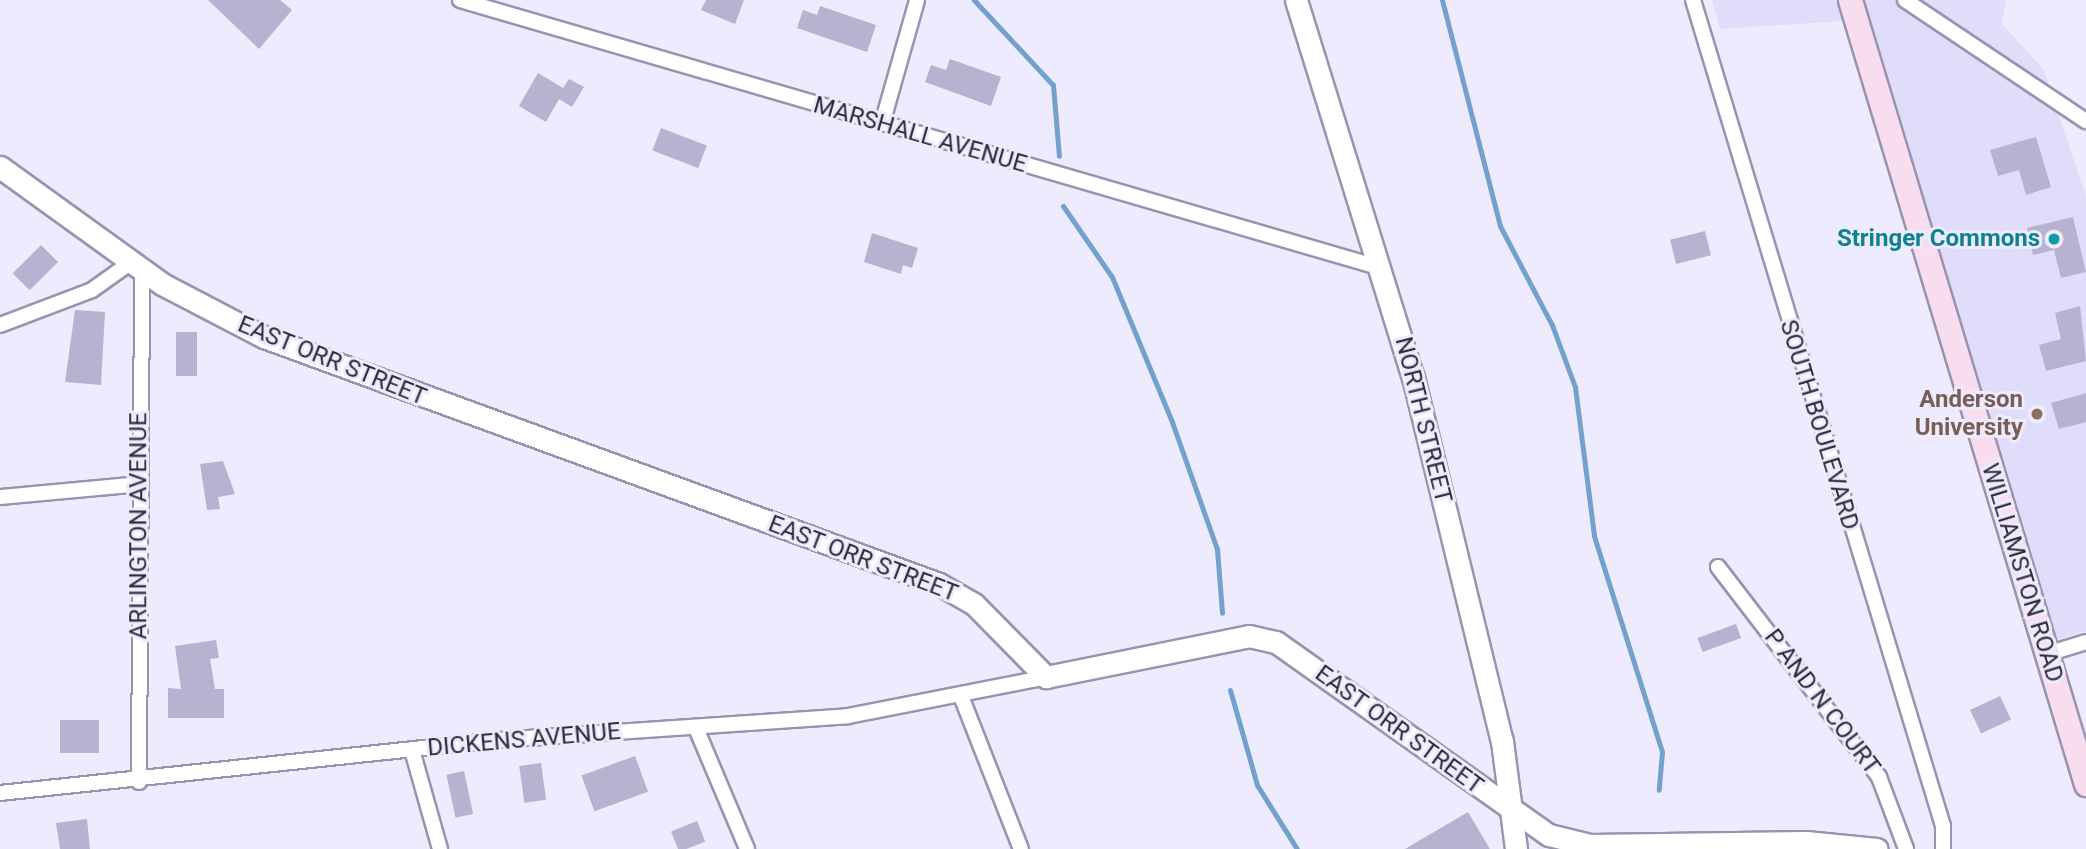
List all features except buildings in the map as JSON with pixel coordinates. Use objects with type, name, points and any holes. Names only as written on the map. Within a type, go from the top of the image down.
[{"type":"main road","name":"WILLIAMSTON ROAD","points":[[1850,0],[2086,784]]},
{"type":"street","name":"MARSHALL AVENUE","points":[[460,0],[1381,268]]},
{"type":"street","points":[[882,124],[917,0]]},
{"type":"street","name":"NORTH STREET","points":[[1296,0],[1381,268],[1502,741],[1516,849]]},
{"type":"street","name":"SOUTH BOULEVARD","points":[[1693,0],[1943,826],[1943,849]]},
{"type":"street","points":[[1905,0],[2086,121]]},
{"type":"street","name":"EAST ORR STREET","points":[[0,167],[136,267],[312,358],[939,584],[974,604],[1046,677],[1249,636],[1276,642],[1511,812],[1549,835],[1590,845],[1778,845],[1877,849]]},
{"type":"street","points":[[0,325],[92,290],[136,267]]},
{"type":"street","name":"ARLINGTON AVENUE","points":[[136,267],[139,484],[138,782]]},
{"type":"street","points":[[0,497],[139,484]]},
{"type":"street","name":"P AND N COURT","points":[[1718,567],[1879,777],[1906,849]]},
{"type":"street","points":[[2047,654],[2086,642]]},
{"type":"street","name":"DICKENS AVENUE","points":[[0,793],[138,782],[412,750],[848,716],[961,696],[1046,677]]},
{"type":"street","points":[[961,696],[1021,849]]},
{"type":"street","points":[[696,728],[747,849]]},
{"type":"street","points":[[412,750],[440,849]]},
{"type":"shaded area","name":"Anderson University","points":[[1712,0],[2006,0],[2002,24],[2044,70],[2086,197],[2086,631],[2056,640],[1871,19],[1720,29]]},
{"type":"waterway","points":[[974,0],[1053,85],[1059,156]]},
{"type":"waterway","points":[[1442,0],[1500,226],[1552,325],[1575,387],[1594,536],[1662,752],[1659,790]]},
{"type":"waterway","points":[[1063,206],[1112,277],[1172,422],[1217,549],[1222,613]]},
{"type":"waterway","points":[[1230,690],[1257,785],[1297,849]]},
{"type":"place","name":"Stringer Commons","points":[[2054,239]]},
{"type":"place","name":"Anderson University","points":[[2037,414]]}]
